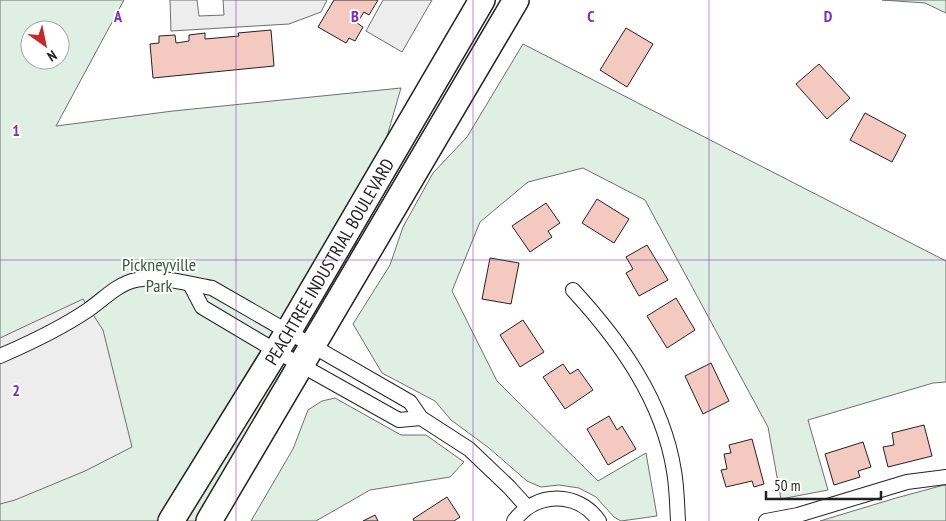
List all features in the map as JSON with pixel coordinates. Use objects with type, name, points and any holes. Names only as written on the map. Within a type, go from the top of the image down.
[{"type":"highway","name":"PEACHTREE INDUSTRIAL BOULEVARD","points":[[171,521],[282,341],[482,0]]},
{"type":"highway","name":"PEACHTREE INDUSTRIAL BOULEVARD","points":[[209,521],[516,0]]},
{"type":"street","points":[[0,356],[39,339],[87,310],[120,285],[152,278],[175,280],[212,288],[282,341],[306,355],[410,402],[421,418],[469,449],[527,507]]},
{"type":"street","points":[[190,284],[202,306],[282,341],[306,355],[399,420],[421,418]]},
{"type":"street","points":[[573,290],[600,320],[642,381],[663,427],[674,471],[678,521]]},
{"type":"street","points":[[766,521],[798,515],[907,482],[946,477]]},
{"type":"street","points":[[514,521],[527,507],[546,499],[566,498],[584,506],[599,521]]},
{"type":"green space","name":"Pickneyville Park","points":[[0,0],[124,0],[56,126],[173,111],[401,88],[350,264],[197,521],[0,521]]},
{"type":"green space","points":[[882,0],[946,0],[946,13],[925,3]]},
{"type":"green space","points":[[523,44],[946,261],[946,382],[933,383],[808,420],[828,490],[781,499],[768,427],[645,200],[583,168],[528,182],[480,222],[452,291],[497,381],[598,481],[646,453],[657,516],[621,521],[614,517],[596,497],[579,488],[559,485],[541,487],[527,481],[489,448],[451,420],[435,401],[382,373],[353,324],[390,265],[403,227],[433,173],[467,137]]},
{"type":"green space","points":[[335,398],[401,435],[426,435],[464,462],[450,477],[370,490],[316,521],[251,521],[293,449],[308,410],[322,401]]},
{"type":"green space","points":[[946,486],[946,521],[820,521],[896,498]]},
{"type":"shaded area","points":[[170,0],[197,0],[199,16],[224,15],[223,0],[327,0],[321,12],[289,24],[171,31]]},
{"type":"shaded area","points":[[383,0],[432,0],[402,52],[366,31]]},
{"type":"shaded area","points":[[83,299],[103,330],[132,447],[85,471],[15,500],[0,504],[0,338]]},
{"type":"building","points":[[334,0],[378,0],[369,15],[364,12],[357,23],[363,27],[355,41],[349,38],[346,43],[318,27]]},
{"type":"building","points":[[626,28],[653,44],[627,87],[600,70]]},
{"type":"building","points":[[271,30],[274,66],[153,78],[150,44],[159,43],[159,36],[175,35],[176,43],[189,41],[189,35],[205,33],[205,39],[239,36],[238,33]]},
{"type":"building","points":[[819,64],[850,98],[827,119],[796,84]]},
{"type":"building","points":[[865,113],[906,135],[892,162],[850,140]]},
{"type":"building","points":[[597,199],[629,219],[614,243],[582,223]]},
{"type":"building","points":[[546,203],[560,223],[548,231],[552,237],[530,252],[512,226]]},
{"type":"building","points":[[647,245],[668,280],[639,296],[626,273],[633,269],[626,257]]},
{"type":"building","points":[[490,258],[519,263],[511,304],[482,299]]},
{"type":"building","points":[[676,298],[695,330],[667,348],[647,316]]},
{"type":"building","points":[[523,320],[544,352],[520,367],[500,335]]},
{"type":"building","points":[[711,363],[729,401],[703,414],[685,376]]},
{"type":"building","points":[[563,364],[570,374],[578,369],[593,390],[565,409],[543,377]]},
{"type":"building","points":[[609,416],[617,430],[622,426],[636,449],[608,465],[587,429]]},
{"type":"building","points":[[924,425],[932,456],[888,467],[883,447],[894,445],[892,433]]},
{"type":"building","points":[[752,439],[764,484],[754,487],[752,481],[726,487],[721,470],[727,469],[724,454],[731,453],[729,445]]},
{"type":"building","points":[[863,442],[871,467],[858,471],[860,477],[834,485],[825,454]]},
{"type":"building","points":[[447,497],[460,517],[454,521],[414,521],[413,519]]},
{"type":"building","points":[[375,515],[378,521],[363,521]]}]
